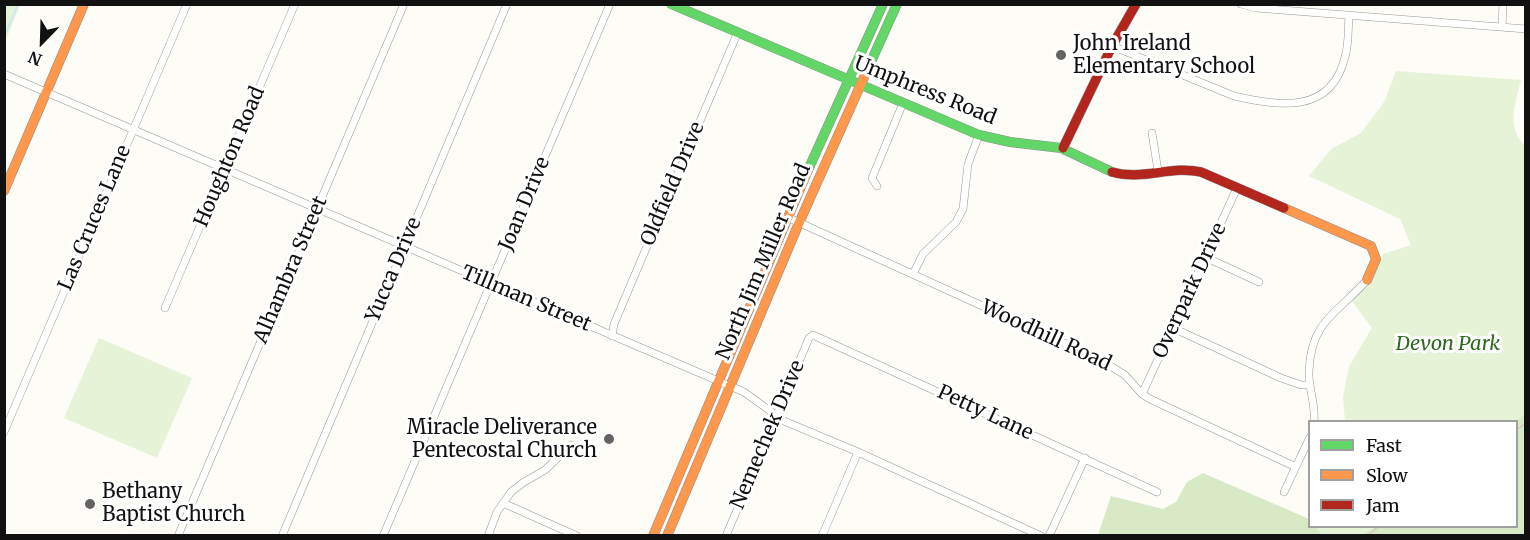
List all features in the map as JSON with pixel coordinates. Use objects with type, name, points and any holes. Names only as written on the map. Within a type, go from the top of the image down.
[{"type":"street","points":[[4,191],[84,4]]},
{"type":"street","name":"Las Cruces Lane","points":[[4,432],[187,4]]},
{"type":"street","name":"Houghton Road","points":[[165,308],[295,4]]},
{"type":"street","name":"Alhambra Street","points":[[178,536],[404,4]]},
{"type":"street","name":"Yucca Drive","points":[[282,536],[507,4]]},
{"type":"street","name":"Joan Drive","points":[[383,536],[610,4]]},
{"type":"street","name":"Umphress Road","points":[[671,4],[979,135],[1013,143],[1063,148],[1122,175],[1193,169],[1371,246],[1376,253],[1377,261],[1367,280]]},
{"type":"street","name":"North Jim Miller Road","points":[[653,536],[787,217],[883,4]]},
{"type":"street","name":"North Jim Miller Road","points":[[667,536],[799,223],[897,4]]},
{"type":"street","points":[[1063,148],[1112,46],[1136,4]]},
{"type":"street","points":[[1241,4],[1256,8],[1526,29]]},
{"type":"street","points":[[1502,27],[1503,4]]},
{"type":"street","points":[[1112,46],[1226,93],[1251,100],[1296,104],[1324,93],[1337,78],[1346,54],[1349,15]]},
{"type":"street","name":"Oldfield Drive","points":[[612,336],[614,324],[737,34]]},
{"type":"street","name":"Tillman Street","points":[[4,74],[730,386],[750,395],[784,421],[858,452],[1041,536]]},
{"type":"street","points":[[877,186],[872,178],[903,103]]},
{"type":"street","points":[[1152,134],[1158,171]]},
{"type":"street","points":[[913,274],[923,254],[956,222],[963,209],[968,164],[979,135]]},
{"type":"street","name":"Overpark Drive","points":[[1142,394],[1237,188]]},
{"type":"street","name":"Woodhill Road","points":[[787,217],[1114,366],[1142,394],[1296,467]]},
{"type":"street","points":[[1205,257],[1259,282]]},
{"type":"street","points":[[1314,420],[1310,386],[1311,356],[1320,327],[1329,315],[1367,280]]},
{"type":"street","points":[[1173,328],[1281,378],[1310,386]]},
{"type":"street","name":"Nemechek Drive","points":[[726,536],[809,338],[813,336]]},
{"type":"street","name":"Petty Lane","points":[[813,336],[820,337],[1157,492]]},
{"type":"street","points":[[1284,492],[1308,441]]},
{"type":"street","points":[[488,536],[503,503],[511,492],[544,470],[571,445]]},
{"type":"street","points":[[822,536],[858,452]]},
{"type":"street","points":[[1049,536],[1085,458]]},
{"type":"street","points":[[503,503],[577,536]]},
{"type":"green space","points":[[4,5],[20,5],[5,42]]},
{"type":"green space","name":"Devon Park","points":[[1396,71],[1521,80],[1516,98],[1514,124],[1520,140],[1526,147],[1525,413],[1517,420],[1345,420],[1343,397],[1349,366],[1372,328],[1351,300],[1371,280],[1383,254],[1411,245],[1400,219],[1309,176],[1331,149],[1361,133],[1384,102]]},
{"type":"green space","points":[[99,338],[192,378],[157,458],[64,418]]},
{"type":"green space","points":[[1525,414],[1525,535],[1363,535],[1374,528],[1518,528],[1516,420]]},
{"type":"green space","points":[[1203,473],[1308,519],[1308,528],[1317,528],[1322,535],[1098,535],[1111,496],[1163,509],[1176,502],[1187,482]]},
{"type":"green space","points":[[1317,528],[1374,528],[1363,536],[1322,535]]},
{"type":"waterway","points":[[4,37],[18,4]]},
{"type":"tram line","points":[[1518,429],[1526,423]]},
{"type":"tram line","points":[[1367,536],[1377,528]]},
{"type":"traffic: fast","points":[[671,4],[979,135],[1010,142],[1061,148],[1112,172]]},
{"type":"traffic: fast","points":[[808,170],[883,4]]},
{"type":"traffic: fast","points":[[865,75],[897,4]]},
{"type":"traffic: slow","points":[[4,191],[84,4]]},
{"type":"traffic: slow","points":[[667,536],[799,223],[865,75]]},
{"type":"traffic: slow","points":[[653,536],[808,170]]},
{"type":"traffic: slow","points":[[1284,208],[1371,246],[1376,259],[1367,280]]},
{"type":"traffic: jam","points":[[1063,148],[1112,46],[1136,4]]},
{"type":"traffic: jam","points":[[1112,172],[1134,175],[1179,170],[1201,172],[1284,208]]},
{"type":"place","name":"John Ireland Elementary School","points":[[1061,55]]},
{"type":"place","name":"Miracle Deliverance Pentecostal Church","points":[[609,439]]},
{"type":"place","name":"Bethany Baptist Church","points":[[90,504]]}]
